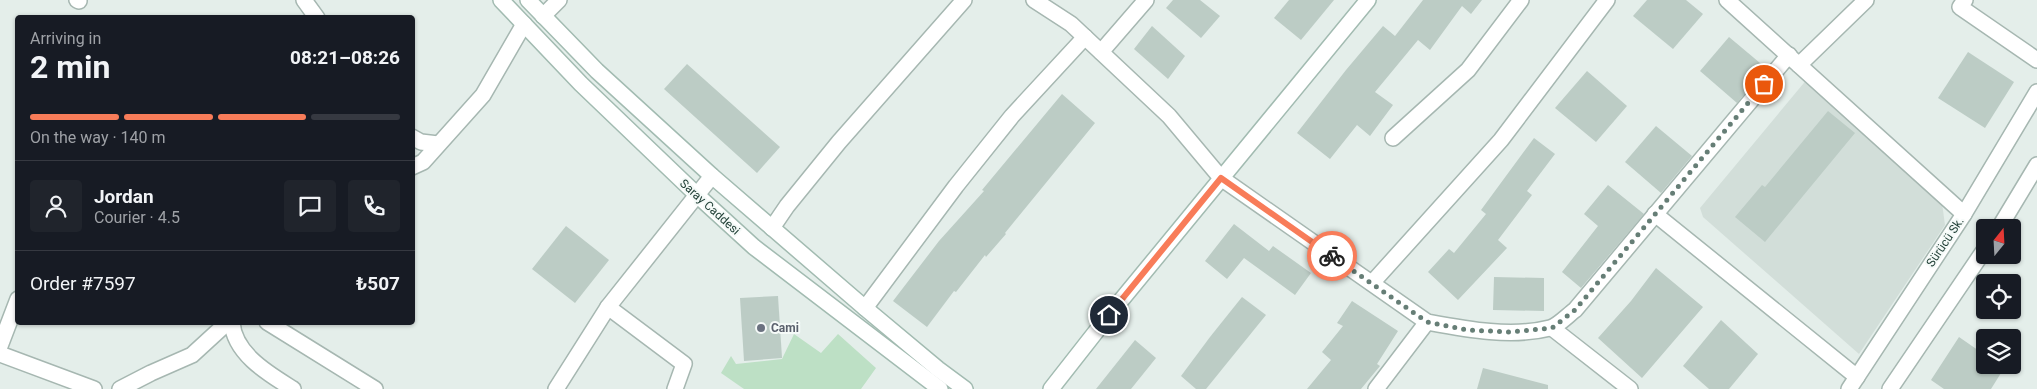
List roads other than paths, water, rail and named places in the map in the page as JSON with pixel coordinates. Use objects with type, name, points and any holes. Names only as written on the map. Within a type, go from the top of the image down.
[{"type":"street","points":[[304,0],[315,15]]},
{"type":"street","name":"Saray Caddesi","points":[[502,0],[580,84],[696,195],[754,247],[940,389]]},
{"type":"street","name":"Saray Caddesi","points":[[528,0],[597,71],[712,176],[865,308],[938,369],[966,389]]},
{"type":"street","points":[[543,16],[559,0]]},
{"type":"street","points":[[772,228],[787,206],[839,142],[964,0]]},
{"type":"street","points":[[1101,52],[1146,0]]},
{"type":"street","points":[[1051,389],[1109,315],[1368,0]]},
{"type":"street","points":[[1393,138],[1468,70],[1521,0]]},
{"type":"street","points":[[1372,283],[1502,140],[1607,0]]},
{"type":"street","points":[[1038,1],[1071,24],[1169,116],[1221,178],[1427,322],[1467,330],[1510,332],[1552,328],[1575,310],[1655,214],[1794,60],[1866,0]]},
{"type":"street","points":[[1965,0],[1960,7],[2037,60]]},
{"type":"street","points":[[1736,3],[1794,60],[1964,214]]},
{"type":"street","points":[[415,166],[423,162],[438,144],[450,134],[483,95],[524,24]]},
{"type":"street","points":[[865,308],[956,186],[1012,116],[1085,37]]},
{"type":"street","name":"Sürücü Sk.","points":[[1853,383],[1964,214],[2037,92]]},
{"type":"street","points":[[415,139],[421,142],[438,144]]},
{"type":"street","points":[[2004,219],[2037,165]]},
{"type":"street","points":[[556,389],[608,307],[712,176]]},
{"type":"street","points":[[1655,214],[1853,383]]},
{"type":"street","points":[[1890,389],[1976,262]]},
{"type":"street","points":[[0,346],[15,307]]},
{"type":"street","points":[[608,307],[684,364],[675,389]]},
{"type":"street","points":[[1376,389],[1427,322]]},
{"type":"street","points":[[120,389],[192,355],[225,325]]},
{"type":"street","points":[[233,325],[235,338],[249,356],[270,375],[293,389]]},
{"type":"street","points":[[272,325],[374,389]]},
{"type":"street","points":[[1552,328],[1630,389]]},
{"type":"street","points":[[0,354],[94,389]]},
{"type":"place","name":"Cami","points":[[761,328]]}]
